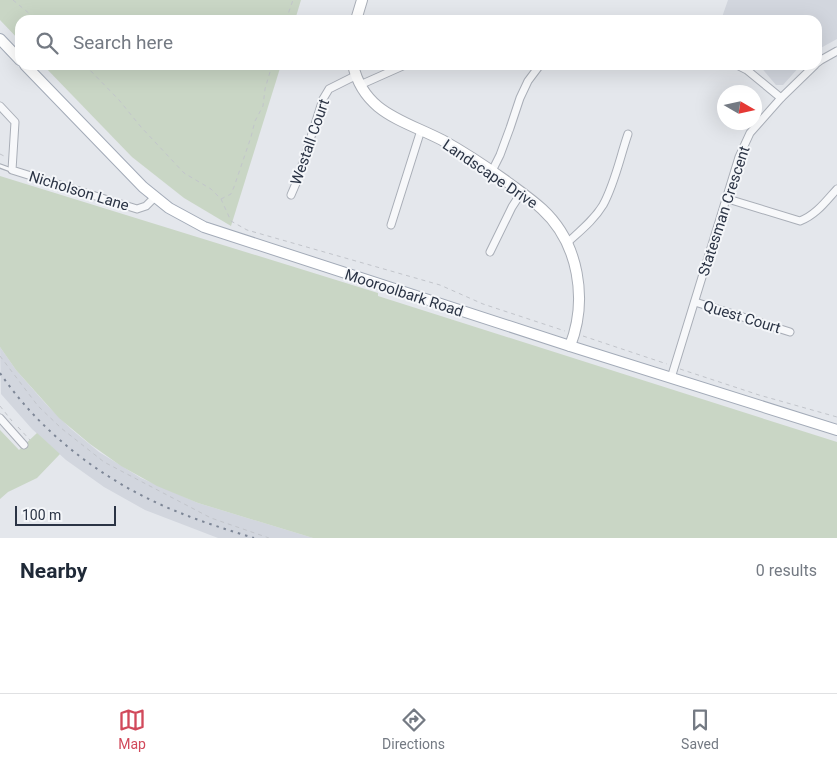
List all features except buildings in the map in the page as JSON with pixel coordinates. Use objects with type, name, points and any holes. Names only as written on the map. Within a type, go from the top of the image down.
[{"type":"main road","points":[[358,15],[362,0]]},
{"type":"main road","points":[[0,39],[15,55]]},
{"type":"main road","name":"Mooroolbark Road","points":[[30,70],[122,166],[155,197],[184,217],[225,235],[837,430]]},
{"type":"main road","name":"Landscape Drive","points":[[355,70],[358,81],[370,99],[384,112],[458,150],[492,171],[542,209],[557,226],[567,243],[579,284],[579,307],[570,346]]},
{"type":"street","name":"Statesman Crescent","points":[[822,61],[837,52]]},
{"type":"street","name":"Westall Court","points":[[291,195],[322,99],[328,89],[390,70]]},
{"type":"street","points":[[492,171],[507,137],[520,98],[528,81],[536,70]]},
{"type":"street","points":[[747,70],[781,98]]},
{"type":"street","name":"Statesman Crescent","points":[[671,378],[728,199],[739,157],[750,133],[781,98],[810,70]]},
{"type":"street","points":[[0,106],[15,122],[12,170]]},
{"type":"street","points":[[391,225],[420,130]]},
{"type":"street","points":[[567,243],[588,224],[602,206],[612,184],[628,134]]},
{"type":"street","name":"Nicholson Lane","points":[[12,170],[137,209],[146,206],[155,197]]},
{"type":"street","points":[[728,199],[800,220],[808,218],[814,213],[837,189]]},
{"type":"street","points":[[490,252],[512,207],[522,193]]},
{"type":"street","name":"Quest Court","points":[[695,302],[790,332]]},
{"type":"street","points":[[0,418],[24,445]]},
{"type":"lane","name":"Nicholson Lane","points":[[0,166],[12,170]]},
{"type":"path","points":[[13,0],[31,15]]},
{"type":"path","points":[[288,15],[293,0]]},
{"type":"path","points":[[90,70],[184,173],[222,198],[231,221],[247,230],[440,285],[483,304],[759,395],[837,417]]},
{"type":"path","points":[[222,198],[231,194],[234,187],[255,121],[263,106],[265,89],[271,70]]},
{"type":"path","points":[[0,356],[38,406],[61,428],[104,462],[211,518],[269,538]]},
{"type":"path","points":[[0,406],[30,440]]},
{"type":"shaded area","points":[[728,0],[837,0],[837,39],[822,47],[822,15],[723,15]]},
{"type":"shaded area","points":[[763,70],[796,70],[783,85],[776,85]]},
{"type":"shaded area","points":[[0,347],[16,370],[71,429],[99,452],[141,478],[198,503],[313,538],[218,538],[145,510],[104,487],[66,460],[32,429],[1,394]]},
{"type":"green space","points":[[0,0],[301,0],[296,15],[15,15],[15,36],[0,20]]},
{"type":"green space","points":[[48,70],[279,70],[231,226],[184,198],[132,157]]},
{"type":"green space","points":[[0,176],[378,293],[378,296],[837,442],[837,538],[313,538],[198,503],[157,486],[121,466],[90,444],[59,418],[16,370],[0,347]]},
{"type":"green space","points":[[0,430],[19,450],[37,433],[60,454],[37,478],[8,492],[0,499]]},
{"type":"railway","points":[[0,373],[36,417],[79,456],[102,472],[152,501],[206,523],[254,538]]}]
